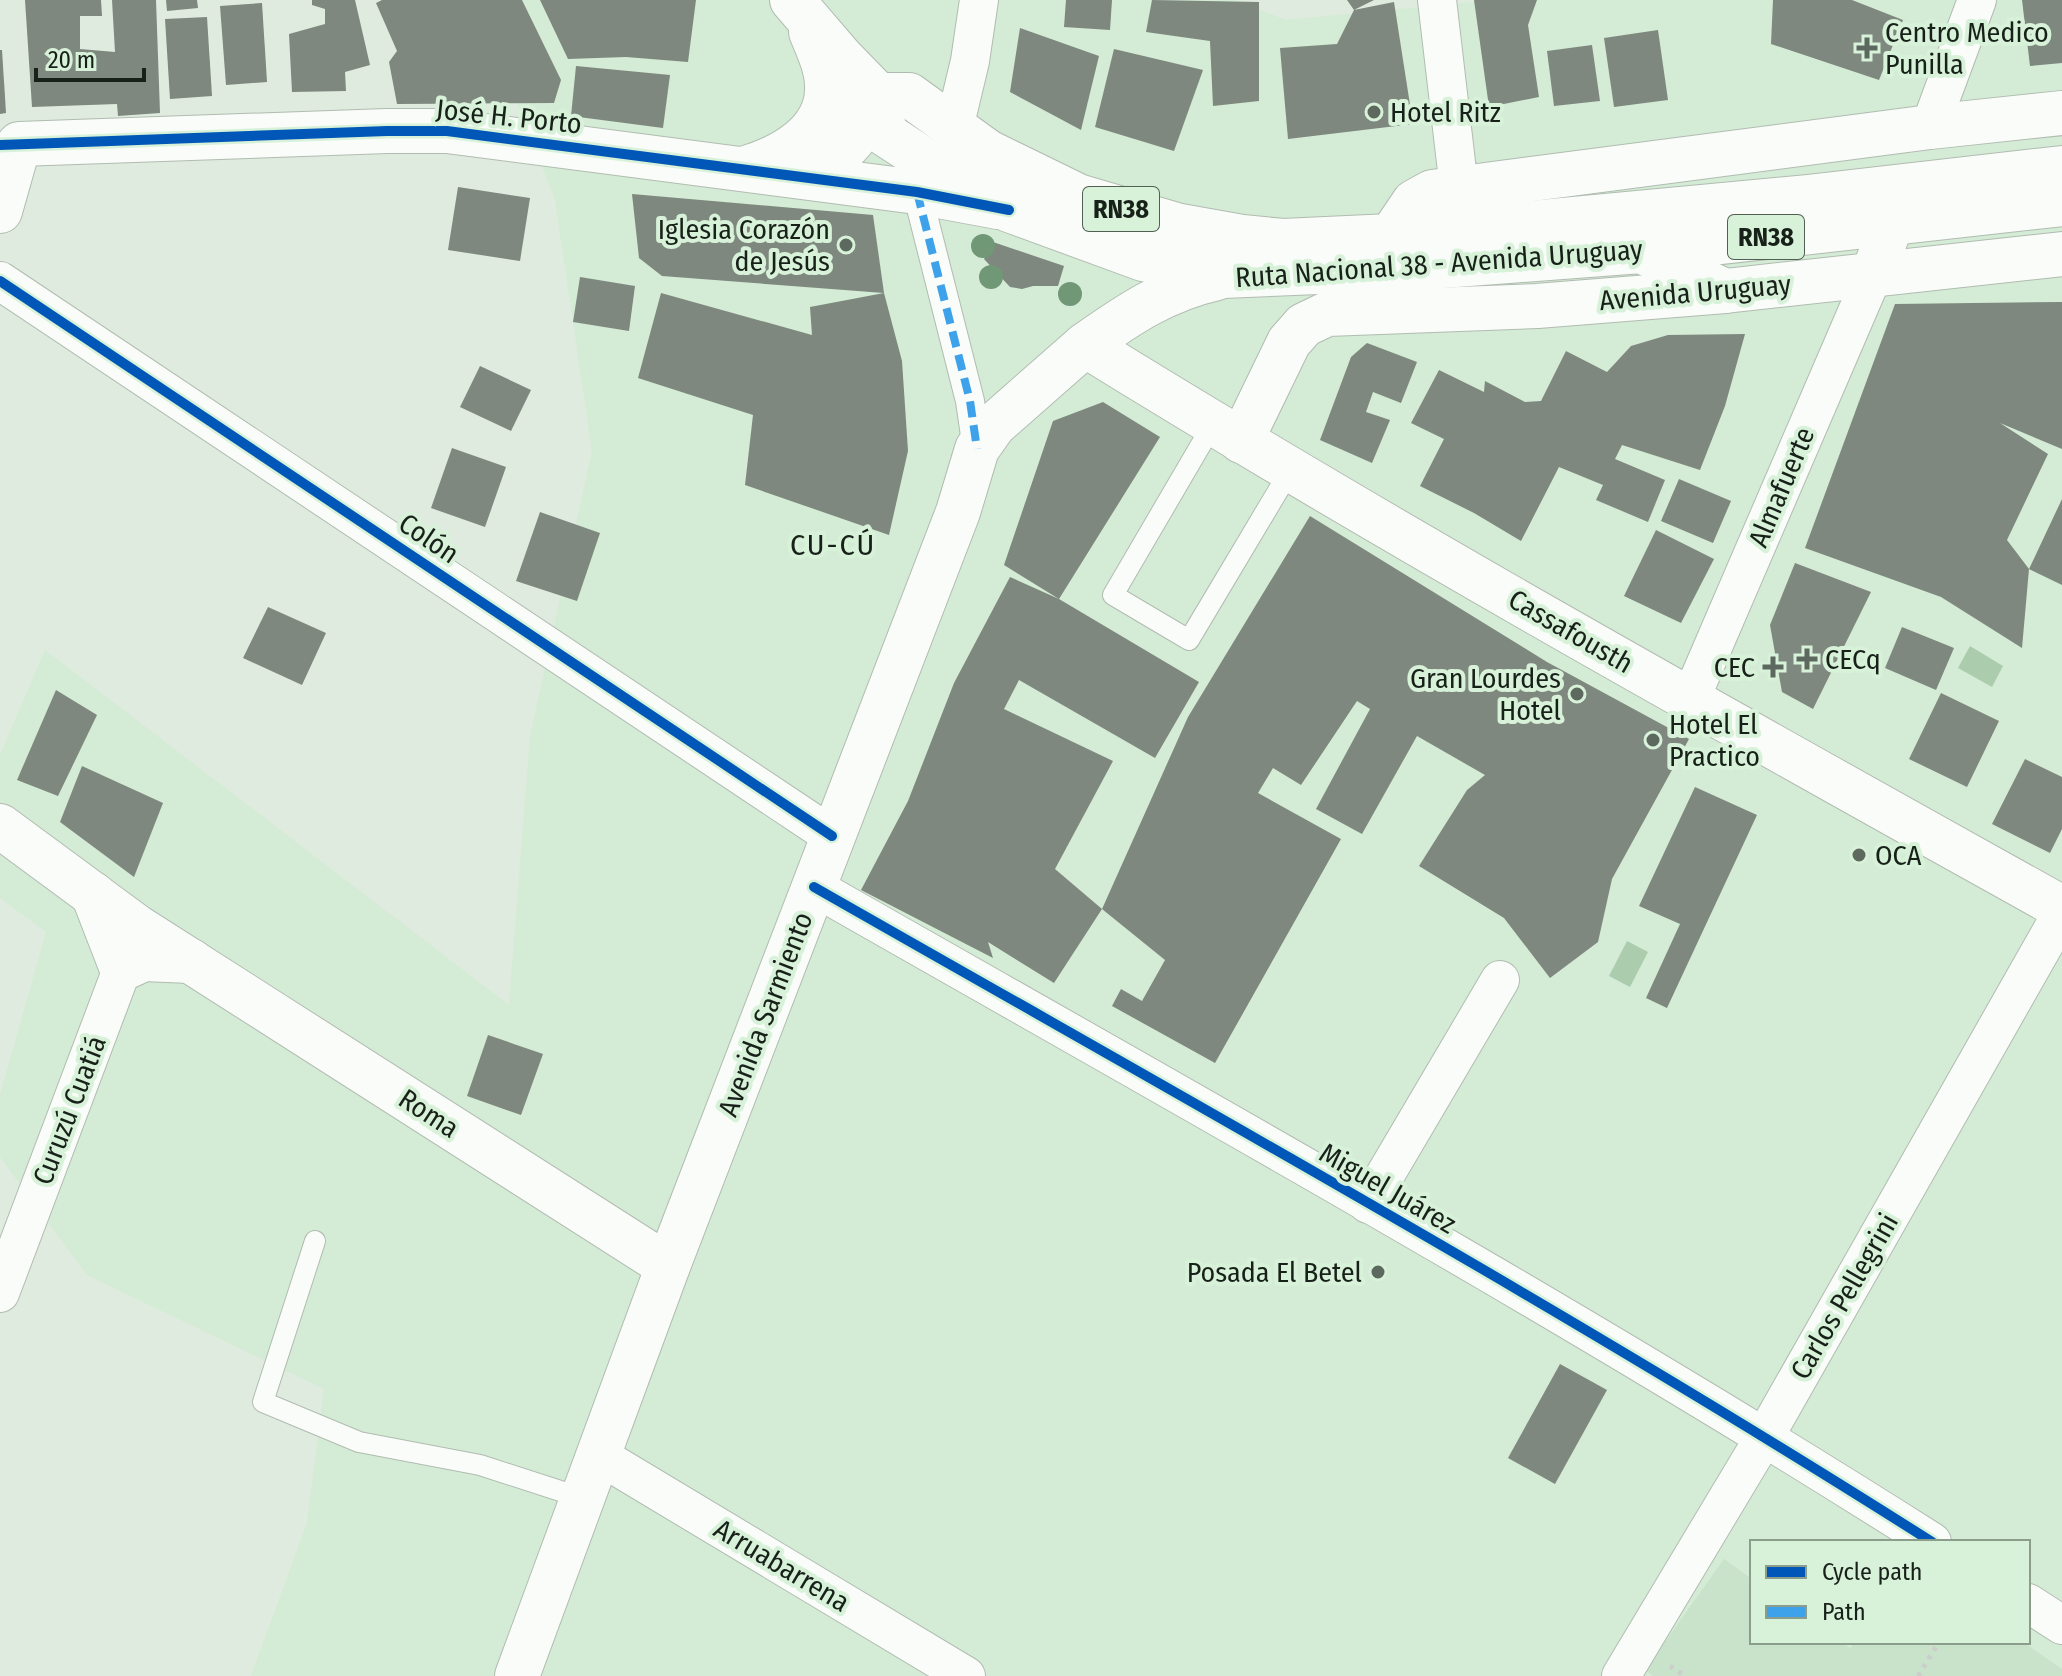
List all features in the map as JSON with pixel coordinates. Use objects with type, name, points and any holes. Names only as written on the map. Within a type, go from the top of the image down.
[{"type":"main road","points":[[794,175],[825,164],[843,150],[868,116],[869,102],[868,86],[798,8]]},
{"type":"main road","points":[[743,169],[789,151],[805,137],[823,109],[828,89],[825,70],[798,8]]},
{"type":"main road","name":"Ruta Nacional 38 - Avenida Uruguay","points":[[868,86],[909,95],[988,152],[1078,196],[1180,226],[1242,237],[1283,241],[1371,238],[1898,205],[2062,204]]},
{"type":"main road","name":"Ruta Nacional 38 - Avenida Uruguay","points":[[868,86],[885,134],[966,187],[1009,210],[1143,259],[1223,276],[1416,268],[1641,251],[1898,205],[2062,168]]},
{"type":"main road","points":[[1085,345],[1150,301],[1178,288],[1223,276],[1263,258],[1371,238],[1414,202],[1432,192],[1930,127],[2062,113]]},
{"type":"main road","points":[[1873,275],[1930,127]]},
{"type":"main road","name":"José H. Porto","points":[[9,144],[447,131],[917,192],[1009,210]]},
{"type":"main road","points":[[0,211],[9,144]]},
{"type":"main road","points":[[1064,231],[1096,251],[1114,277],[1115,289],[1105,314],[1085,345]]},
{"type":"main road","points":[[1641,251],[1725,291]]},
{"type":"main road","name":"Avenida Uruguay","points":[[1227,432],[1289,342],[1304,325],[1327,314],[1537,306],[1725,291],[2062,254]]},
{"type":"main road","name":"Avenida Sarmiento","points":[[517,1676],[668,1266],[958,512],[977,449],[994,425],[1085,345]]},
{"type":"main road","name":"Cassafousth","points":[[1085,345],[1227,432],[1690,700],[2062,910]]},
{"type":"main road","name":"Roma","points":[[0,826],[137,927],[668,1266]]},
{"type":"main road","points":[[93,894],[122,969],[144,959],[191,961]]},
{"type":"street","points":[[954,128],[970,61],[979,0]]},
{"type":"street","points":[[1437,0],[1459,188]]},
{"type":"street","points":[[1930,127],[1977,0]]},
{"type":"street","points":[[917,192],[970,401],[977,449]]},
{"type":"street","name":"Almafuerte","points":[[1690,700],[1873,275]]},
{"type":"street","name":"Colón","points":[[0,281],[832,836]]},
{"type":"street","name":"Miguel Juárez","points":[[814,887],[1368,1204],[1765,1436],[1929,1540]]},
{"type":"street","name":"Carlos Pellegrini","points":[[1621,1676],[1765,1436],[2062,910]]},
{"type":"street","name":"Curuzú Cuatiá","points":[[0,1293],[137,927]]},
{"type":"street","points":[[1368,1204],[1500,980]]},
{"type":"street","name":"Arruabarrena","points":[[598,1455],[966,1676]]},
{"type":"street","points":[[2030,1604],[2062,1625]]},
{"type":"lane","points":[[1227,432],[1113,595],[1189,640],[1291,469]]},
{"type":"lane","points":[[315,1241],[263,1402],[359,1442],[480,1465],[582,1498]]},
{"type":"path","points":[[1918,1676],[1938,1644]]},
{"type":"shaded area","points":[[478,0],[1235,0],[1286,20],[1495,0],[2062,0],[2062,1676],[251,1676],[307,1523],[324,1389],[87,1275],[0,1157],[0,1095],[46,932],[0,898],[0,755],[45,650],[509,1005],[530,737],[592,451],[555,200]]},
{"type":"shaded area","points":[[1970,646],[2003,666],[1992,687],[1958,668]]},
{"type":"shaded area","points":[[1627,941],[1648,952],[1630,987],[1609,976]]},
{"type":"shaded area","points":[[1724,1559],[1750,1578],[1750,1644],[1844,1644],[1850,1648],[1853,1644],[2026,1644],[2062,1669],[2062,1676],[1653,1676],[1645,1670]]},
{"type":"building","points":[[25,0],[101,0],[102,16],[80,16],[80,49],[115,52],[112,0],[156,0],[160,113],[118,116],[117,104],[32,107]]},
{"type":"building","points":[[166,0],[197,0],[198,8],[167,11]]},
{"type":"building","points":[[312,0],[355,0],[370,65],[345,72],[346,91],[292,92],[289,34],[325,24],[325,9],[312,5]]},
{"type":"building","points":[[382,0],[522,0],[561,80],[554,103],[397,104],[389,62],[397,51],[376,3]]},
{"type":"building","points":[[540,0],[696,0],[688,62],[626,57],[568,59]]},
{"type":"building","points":[[1066,0],[1112,0],[1110,30],[1064,27]]},
{"type":"building","points":[[1152,0],[1259,2],[1259,101],[1213,106],[1210,41],[1146,32]]},
{"type":"building","points":[[1347,0],[1374,0],[1354,10]]},
{"type":"building","points":[[1474,0],[1537,0],[1528,25],[1539,97],[1489,107]]},
{"type":"building","points":[[1773,0],[1852,0],[1903,20],[1879,80],[1771,44]]},
{"type":"building","points":[[2022,0],[2062,0],[2062,63],[2030,66]]},
{"type":"building","points":[[1394,2],[1413,124],[1288,139],[1280,48],[1337,44],[1354,10]]},
{"type":"building","points":[[262,3],[267,82],[226,85],[220,6]]},
{"type":"building","points":[[207,17],[212,96],[170,99],[165,19]]},
{"type":"building","points":[[1020,28],[1099,56],[1081,130],[1010,92]]},
{"type":"building","points":[[1658,30],[1668,100],[1614,107],[1604,38]]},
{"type":"building","points":[[1592,45],[1600,101],[1554,106],[1547,51]]},
{"type":"building","points":[[1114,49],[1203,70],[1174,151],[1095,127]]},
{"type":"building","points":[[0,50],[6,113],[0,114]]},
{"type":"building","points":[[576,66],[670,75],[663,128],[571,116]]},
{"type":"building","points":[[458,187],[530,198],[520,261],[448,250]]},
{"type":"building","points":[[632,194],[873,215],[884,293],[662,276],[639,258]]},
{"type":"building","points":[[993,242],[1064,266],[1058,286],[1010,287],[984,259]]},
{"type":"building","points":[[580,277],[635,286],[629,331],[573,322]]},
{"type":"building","points":[[661,293],[812,335],[810,307],[884,293],[902,361],[908,451],[889,535],[745,485],[753,415],[638,378]]},
{"type":"building","points":[[2062,302],[2062,449],[2000,423],[2048,454],[2007,540],[2029,569],[2022,648],[1941,597],[1805,548],[1895,304]]},
{"type":"building","points":[[1745,334],[1725,406],[1700,470],[1622,445],[1615,459],[1665,480],[1648,522],[1596,500],[1603,485],[1559,467],[1521,541],[1420,486],[1444,439],[1411,423],[1439,370],[1484,392],[1485,381],[1525,402],[1541,401],[1566,351],[1607,372],[1631,346],[1668,335]]},
{"type":"building","points":[[1367,343],[1417,362],[1401,403],[1373,392],[1366,412],[1390,420],[1372,463],[1320,440],[1351,357]]},
{"type":"building","points":[[480,366],[531,390],[511,431],[460,407]]},
{"type":"building","points":[[1103,402],[1160,437],[1059,599],[1004,565],[1053,421]]},
{"type":"building","points":[[452,448],[506,467],[485,527],[431,508]]},
{"type":"building","points":[[1679,479],[1731,501],[1713,543],[1661,521]]},
{"type":"building","points":[[2062,499],[2062,585],[2029,569]]},
{"type":"building","points":[[540,512],[600,533],[577,601],[516,581]]},
{"type":"building","points":[[1310,516],[1547,662],[1689,739],[1612,879],[1598,942],[1550,978],[1504,918],[1419,866],[1467,790],[1485,775],[1417,736],[1362,834],[1316,809],[1370,709],[1357,701],[1301,785],[1273,768],[1258,793],[1341,839],[1215,1063],[1112,1006],[1121,989],[1142,1001],[1165,960],[1102,909],[1188,717]]},
{"type":"building","points":[[1656,530],[1714,559],[1681,623],[1624,596]]},
{"type":"building","name":"CECq","points":[[1795,563],[1871,592],[1813,709],[1782,692],[1770,625]]},
{"type":"building","points":[[1010,577],[1059,599],[1199,682],[1155,758],[1019,680],[1004,709],[1113,761],[1055,869],[1102,909],[1054,983],[988,942],[993,958],[861,890],[908,801],[954,683]]},
{"type":"building","points":[[268,607],[326,633],[302,685],[243,658]]},
{"type":"building","points":[[1902,627],[1954,648],[1936,690],[1885,668]]},
{"type":"building","points":[[56,690],[97,715],[58,796],[17,780]]},
{"type":"building","points":[[1941,693],[1999,721],[1967,787],[1909,759]]},
{"type":"building","points":[[2025,759],[2062,777],[2062,829],[2050,853],[1992,824]]},
{"type":"building","points":[[82,766],[163,803],[134,877],[60,822]]},
{"type":"building","points":[[1695,787],[1757,815],[1667,1008],[1646,998],[1680,924],[1639,906]]},
{"type":"building","points":[[488,1035],[543,1054],[521,1115],[467,1096]]},
{"type":"building","points":[[1560,1364],[1607,1390],[1555,1484],[1508,1458]]},
{"type":"marked path","points":[[917,192],[970,401],[977,449]]},
{"type":"cycle path","points":[[0,145],[447,131],[917,192],[1009,210]]},
{"type":"cycle path","points":[[0,281],[832,836]]},
{"type":"cycle path","points":[[814,887],[1517,1289],[1929,1540]]},
{"type":"place","name":"Centro Medico Punilla","points":[[1867,48]]},
{"type":"place","name":"Hotel Ritz","points":[[1374,112]]},
{"type":"place","name":"Iglesia Corazón de Jesús","points":[[846,245]]},
{"type":"place","name":"CECq","points":[[1807,659]]},
{"type":"place","name":"CEC","points":[[1773,667]]},
{"type":"place","name":"Gran Lourdes Hotel","points":[[1577,694]]},
{"type":"place","name":"Hotel El Practico","points":[[1653,740]]},
{"type":"place","name":"OCA","points":[[1859,855]]},
{"type":"place","name":"Posada El Betel","points":[[1378,1272]]},
{"type":"district","name":"CU-CÚ","points":[[833,545]]}]
